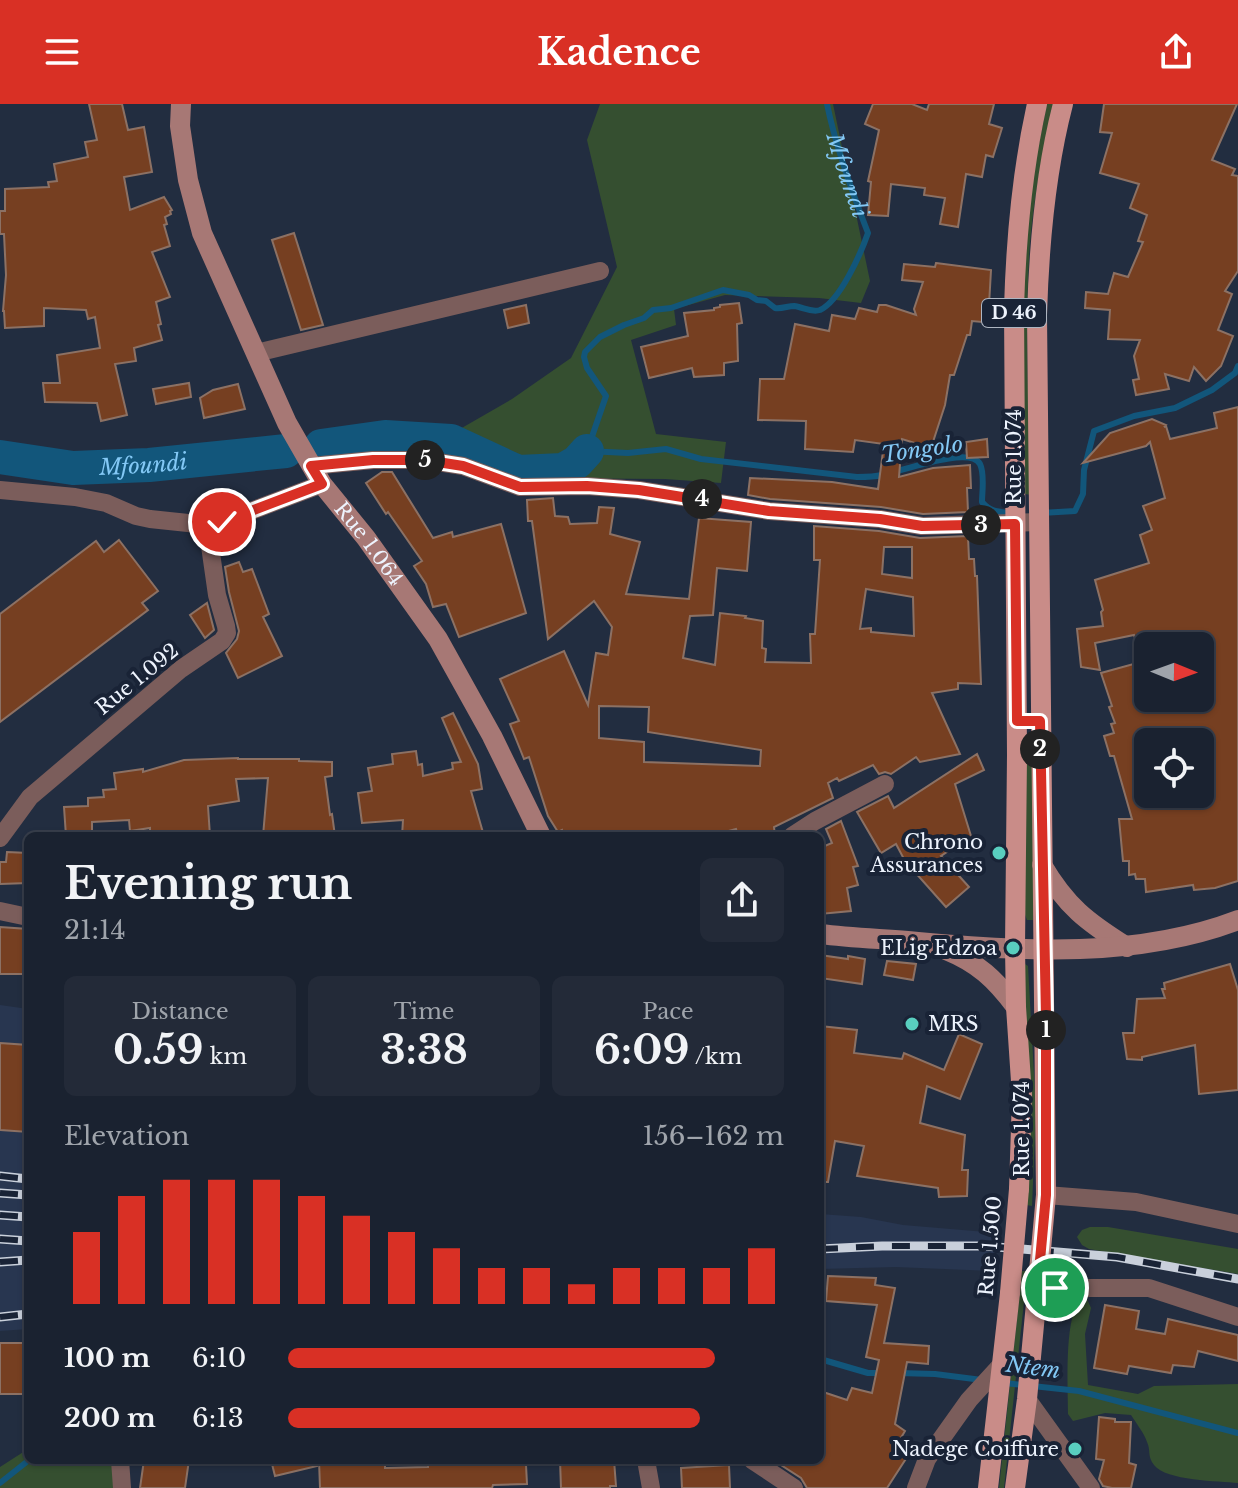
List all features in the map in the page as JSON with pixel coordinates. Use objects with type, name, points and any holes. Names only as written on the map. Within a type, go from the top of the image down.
[{"type":"main road","name":"Rue 1.064","points":[[181,104],[180,126],[188,180],[202,233],[287,423],[322,484],[366,538],[438,639],[492,736],[539,832]]},
{"type":"main road","name":"Rue 1.074","points":[[1016,1007],[1015,248],[1037,104]]},
{"type":"main road","name":"Rue 1.074","points":[[1037,1293],[1046,1195],[1046,1031],[1037,315],[1039,255],[1050,165],[1063,104]]},
{"type":"main road","points":[[1017,721],[1040,721]]},
{"type":"main road","points":[[1042,865],[1053,884],[1080,915],[1127,947]]},
{"type":"main road","points":[[824,934],[956,946],[1127,947],[1194,935],[1238,920]]},
{"type":"main road","points":[[915,942],[943,949],[979,966],[1016,1007]]},
{"type":"main road","name":"Rue 1.500","points":[[988,1488],[1019,1189],[1022,1096],[1016,1007]]},
{"type":"main road","points":[[1015,1488],[1037,1293]]},
{"type":"street","points":[[256,353],[600,271]]},
{"type":"street","points":[[311,466],[373,460],[425,460],[463,466],[520,487],[587,486],[639,490],[769,511],[880,519],[922,526],[1038,522]]},
{"type":"street","points":[[0,490],[75,497],[106,503],[136,516],[207,525],[322,484]]},
{"type":"street","name":"Rue 1.092","points":[[0,838],[30,797],[181,669],[222,641],[227,633],[217,595],[207,525]]},
{"type":"street","points":[[798,832],[885,784]]},
{"type":"street","points":[[0,911],[24,916]]},
{"type":"street","points":[[1046,1195],[1136,1202],[1238,1224]]},
{"type":"street","points":[[1037,1293],[1055,1288],[1149,1288],[1238,1317]]},
{"type":"street","points":[[916,1488],[927,1459],[946,1431],[1001,1365]]},
{"type":"street","points":[[1027,1399],[1091,1488]]},
{"type":"street","points":[[120,1464],[122,1488]]},
{"type":"street","points":[[647,1464],[651,1488]]},
{"type":"street","points":[[758,1464],[794,1488]]},
{"type":"shaded area","points":[[0,1005],[24,1008],[24,1329],[0,1331]]},
{"type":"shaded area","points":[[824,1214],[998,1233],[993,1271],[896,1267],[824,1269]]},
{"type":"green space","points":[[600,104],[833,104],[870,281],[861,303],[819,298],[725,295],[674,309],[676,325],[631,340],[656,434],[726,442],[721,483],[665,479],[514,478],[447,454],[443,434],[460,429],[512,399],[571,358],[617,267],[587,140]]},
{"type":"green space","points":[[1047,104],[1053,104],[1036,190],[1028,274],[1031,495],[1025,494],[1022,354],[1025,238]]},
{"type":"green space","points":[[1034,746],[1034,906],[1033,920],[1027,920],[1024,912],[1026,747]]},
{"type":"green space","points":[[1025,964],[1028,966],[1036,1110],[1032,1206],[1026,1205]]},
{"type":"green space","points":[[1108,1227],[1238,1249],[1238,1274],[1089,1249],[1077,1237],[1082,1230]]},
{"type":"green space","points":[[1022,1271],[1027,1271],[1027,1274],[1004,1488],[999,1488]]},
{"type":"green space","points":[[1087,1299],[1091,1308],[1085,1334],[1088,1385],[1138,1394],[1154,1386],[1238,1384],[1238,1483],[1193,1479],[1160,1470],[1152,1462],[1146,1439],[1131,1415],[1105,1413],[1073,1421],[1068,1414],[1069,1339],[1074,1311],[1079,1300]]},
{"type":"green space","points":[[24,1452],[24,1464],[115,1464],[116,1488],[0,1488],[0,1467]]},
{"type":"building","points":[[89,104],[122,104],[128,130],[144,127],[152,172],[124,177],[130,210],[164,197],[172,210],[165,217],[167,224],[164,225],[170,246],[152,252],[170,297],[156,302],[162,340],[134,348],[136,361],[115,364],[127,415],[101,421],[97,403],[45,402],[43,383],[60,383],[57,355],[100,348],[95,317],[88,319],[86,310],[44,308],[44,326],[5,328],[4,234],[0,234],[0,211],[5,211],[5,189],[49,187],[48,182],[57,181],[54,164],[88,157],[85,142],[97,140]]},
{"type":"building","points":[[873,104],[912,104],[927,110],[929,104],[994,104],[989,124],[1002,128],[993,157],[986,155],[982,177],[966,174],[958,227],[940,224],[945,198],[924,195],[925,188],[891,184],[888,216],[868,215],[871,182],[868,181],[879,130],[865,124]]},
{"type":"building","points":[[1104,104],[1237,104],[1212,160],[1235,169],[1232,175],[1238,176],[1238,271],[1225,291],[1232,294],[1218,330],[1233,336],[1221,366],[1206,381],[1194,367],[1189,381],[1165,374],[1169,389],[1136,395],[1133,380],[1139,379],[1134,356],[1140,340],[1108,339],[1110,310],[1085,308],[1086,292],[1108,294],[1114,273],[1128,277],[1143,242],[1138,241],[1147,215],[1130,208],[1139,184],[1100,173],[1112,133],[1100,132]]},
{"type":"building","points":[[294,233],[323,325],[301,330],[272,240]]},
{"type":"building","points":[[936,263],[991,270],[989,305],[984,305],[982,322],[972,321],[970,335],[967,335],[954,375],[950,375],[945,405],[931,448],[902,439],[899,477],[933,468],[970,465],[968,512],[923,514],[881,507],[748,495],[750,478],[832,482],[878,489],[884,444],[855,440],[853,452],[805,449],[806,421],[758,420],[760,379],[784,379],[795,324],[829,331],[832,315],[855,319],[859,308],[877,312],[879,305],[916,315],[914,309],[923,282],[902,280],[904,264],[935,267]]},
{"type":"building","points":[[739,303],[742,323],[737,324],[738,361],[724,363],[724,375],[694,377],[692,368],[649,378],[641,347],[688,336],[684,313],[714,310],[720,305]]},
{"type":"building","points":[[526,305],[529,323],[508,328],[504,310]]},
{"type":"building","points":[[189,383],[191,397],[156,404],[153,389]]},
{"type":"building","points":[[238,384],[245,409],[204,418],[200,398],[213,390]]},
{"type":"building","points":[[1238,407],[1238,881],[1215,888],[1194,890],[1193,885],[1146,892],[1145,879],[1136,879],[1135,874],[1129,875],[1129,861],[1123,861],[1119,819],[1132,819],[1114,756],[1110,756],[1104,736],[1114,733],[1111,724],[1115,723],[1101,673],[1134,664],[1134,712],[1214,712],[1214,632],[1134,632],[1134,635],[1095,643],[1100,670],[1081,667],[1077,629],[1103,626],[1103,610],[1095,580],[1149,563],[1140,535],[1152,530],[1143,506],[1165,498],[1150,442],[1146,446],[1083,463],[1110,433],[1152,419],[1166,425],[1164,427],[1170,439],[1217,428],[1214,413]]},
{"type":"building","points":[[987,439],[988,457],[967,458],[966,442]]},
{"type":"building","points":[[382,472],[392,472],[433,538],[452,532],[453,537],[501,524],[526,613],[459,637],[446,604],[433,607],[426,584],[414,566],[422,561],[366,483]]},
{"type":"building","points":[[553,498],[555,516],[568,517],[570,524],[597,523],[599,507],[614,508],[610,534],[640,542],[626,594],[689,599],[699,518],[751,522],[747,571],[717,568],[713,615],[690,616],[683,658],[715,665],[720,613],[763,621],[765,662],[811,663],[810,634],[815,634],[820,560],[814,560],[814,526],[920,538],[968,536],[969,559],[974,559],[977,576],[981,684],[958,683],[958,689],[932,693],[960,754],[920,762],[916,757],[891,774],[879,774],[873,765],[839,781],[837,778],[828,783],[833,798],[774,827],[775,832],[737,832],[736,829],[725,832],[558,832],[548,816],[529,757],[524,759],[510,724],[519,721],[500,679],[564,651],[588,705],[596,653],[608,655],[612,627],[594,601],[548,639],[532,521],[528,521],[527,500]],"holes":[[[884,547],[912,547],[912,578],[882,574]],[[866,589],[913,597],[914,636],[871,632],[871,628],[860,629]],[[599,706],[649,707],[648,732],[761,750],[760,766],[644,762],[644,742],[599,738]]]},
{"type":"building","points":[[119,540],[158,591],[142,603],[148,610],[0,722],[0,614],[96,541],[104,552]]},
{"type":"building","points":[[239,562],[243,572],[252,569],[269,614],[263,617],[282,656],[238,678],[226,653],[239,631],[225,567]]},
{"type":"building","points":[[207,603],[214,630],[205,638],[190,615]]},
{"type":"building","points":[[453,713],[478,764],[482,789],[471,791],[483,832],[402,832],[403,820],[362,823],[358,793],[372,791],[368,768],[393,764],[392,754],[416,751],[423,776],[453,769],[452,763],[461,762],[442,718]]},
{"type":"building","points":[[977,754],[984,770],[955,784],[971,836],[941,856],[969,887],[946,907],[905,861],[896,844],[881,853],[857,812],[888,796],[894,808]]},
{"type":"building","points":[[238,758],[332,762],[332,776],[325,777],[334,832],[263,832],[268,778],[236,779],[239,801],[208,806],[210,832],[150,832],[150,828],[130,831],[129,820],[92,822],[92,832],[66,832],[64,807],[88,806],[88,798],[104,797],[103,790],[116,789],[114,773],[143,769],[143,772],[184,760]]},
{"type":"building","points":[[841,821],[858,866],[853,867],[858,885],[847,888],[851,911],[824,914],[824,846],[832,843],[826,829]]},
{"type":"building","points":[[7,852],[24,853],[24,883],[0,884],[0,862],[6,862]]},
{"type":"building","points":[[0,927],[24,929],[24,974],[0,974]]},
{"type":"building","points":[[824,956],[865,959],[862,984],[824,979]]},
{"type":"building","points":[[887,961],[916,964],[913,980],[884,975]]},
{"type":"building","points":[[1230,964],[1238,990],[1238,1090],[1199,1094],[1195,1045],[1142,1057],[1142,1060],[1127,1059],[1123,1033],[1134,1033],[1137,999],[1165,998],[1164,983]]},
{"type":"building","points":[[824,1026],[857,1030],[854,1053],[902,1059],[904,1053],[944,1070],[959,1034],[982,1044],[960,1099],[927,1086],[920,1123],[965,1135],[962,1170],[968,1170],[967,1196],[939,1197],[938,1188],[857,1176],[864,1146],[835,1141],[828,1182],[824,1182]]},
{"type":"building","points":[[0,1043],[24,1045],[24,1132],[0,1130]]},
{"type":"building","points":[[828,1276],[876,1278],[875,1285],[895,1288],[884,1343],[929,1346],[928,1364],[907,1362],[895,1424],[905,1431],[896,1446],[909,1454],[887,1488],[807,1488],[801,1478],[781,1465],[824,1464],[824,1392],[847,1400],[852,1388],[872,1393],[879,1360],[866,1357],[877,1305],[826,1301]]},
{"type":"building","points":[[1105,1305],[1139,1311],[1136,1329],[1165,1334],[1168,1319],[1238,1335],[1238,1361],[1198,1351],[1194,1367],[1173,1365],[1171,1373],[1129,1366],[1127,1374],[1094,1368]]},
{"type":"building","points":[[0,1343],[24,1343],[24,1394],[0,1394]]},
{"type":"building","points":[[1099,1417],[1115,1419],[1115,1422],[1131,1422],[1129,1463],[1136,1465],[1131,1488],[1103,1486],[1099,1479],[1104,1460],[1096,1459]]},
{"type":"building","points":[[143,1464],[188,1464],[185,1488],[140,1488]]},
{"type":"building","points":[[272,1464],[317,1464],[317,1466],[275,1476]]},
{"type":"building","points":[[319,1464],[385,1464],[385,1468],[428,1467],[428,1464],[526,1465],[527,1484],[493,1485],[492,1488],[320,1488]]},
{"type":"building","points":[[560,1464],[614,1464],[616,1486],[561,1488]]},
{"type":"building","points":[[729,1465],[730,1488],[682,1488],[681,1468]]},
{"type":"waterway","name":"Mfoundi","points":[[827,104],[845,170],[868,233],[842,287],[828,305],[817,311],[794,306],[775,308],[749,295],[723,290],[671,308],[653,310],[644,318],[600,337],[584,357],[587,368],[606,396],[587,451],[628,453],[666,449],[701,459],[857,477],[879,476],[934,461],[963,457],[974,459],[982,468],[982,502],[985,506],[1014,513]]},
{"type":"waterway","name":"Tongolo","points":[[1041,513],[1075,511],[1083,494],[1084,470],[1094,431],[1134,416],[1175,408],[1212,390],[1235,373],[1238,366]]},
{"type":"waterway","name":"Mfoundi","points":[[321,446],[385,437],[451,441],[518,472],[563,470],[577,462],[587,451]]},
{"type":"waterway","name":"Mfoundi","points":[[0,457],[73,468],[149,465],[286,451]]},
{"type":"waterway","name":"Ntem","points":[[824,1360],[868,1373],[883,1373]]},
{"type":"waterway","name":"Ntem","points":[[898,1373],[982,1380]]},
{"type":"waterway","name":"Ntem","points":[[1005,1383],[1079,1391],[1238,1433]]},
{"type":"waterway","name":"Ntem","points":[[0,1483],[24,1464]]},
{"type":"railway","points":[[0,1176],[24,1179]]},
{"type":"railway","points":[[0,1193],[24,1195]]},
{"type":"railway","points":[[0,1215],[24,1217]]},
{"type":"railway","points":[[0,1239],[24,1241]]},
{"type":"railway","points":[[824,1249],[985,1246],[1117,1257],[1238,1279]]},
{"type":"railway","points":[[0,1262],[24,1260]]},
{"type":"railway","points":[[0,1317],[24,1314]]},
{"type":"place","name":"Chrono Assurances","points":[[999,853]]},
{"type":"place","name":"ELig Edzoa","points":[[1013,948]]},
{"type":"place","name":"MRS","points":[[912,1024]]},
{"type":"place","name":"Nadege Coiffure","points":[[1075,1449]]},
{"type":"route","points":[[222,522],[322,484],[311,466],[373,460],[425,460],[463,466],[520,487],[587,486],[639,490],[769,511],[880,519],[922,526],[1015,524],[1017,721],[1040,721],[1047,1102],[1046,1195],[1037,1293],[1055,1288]]}]
